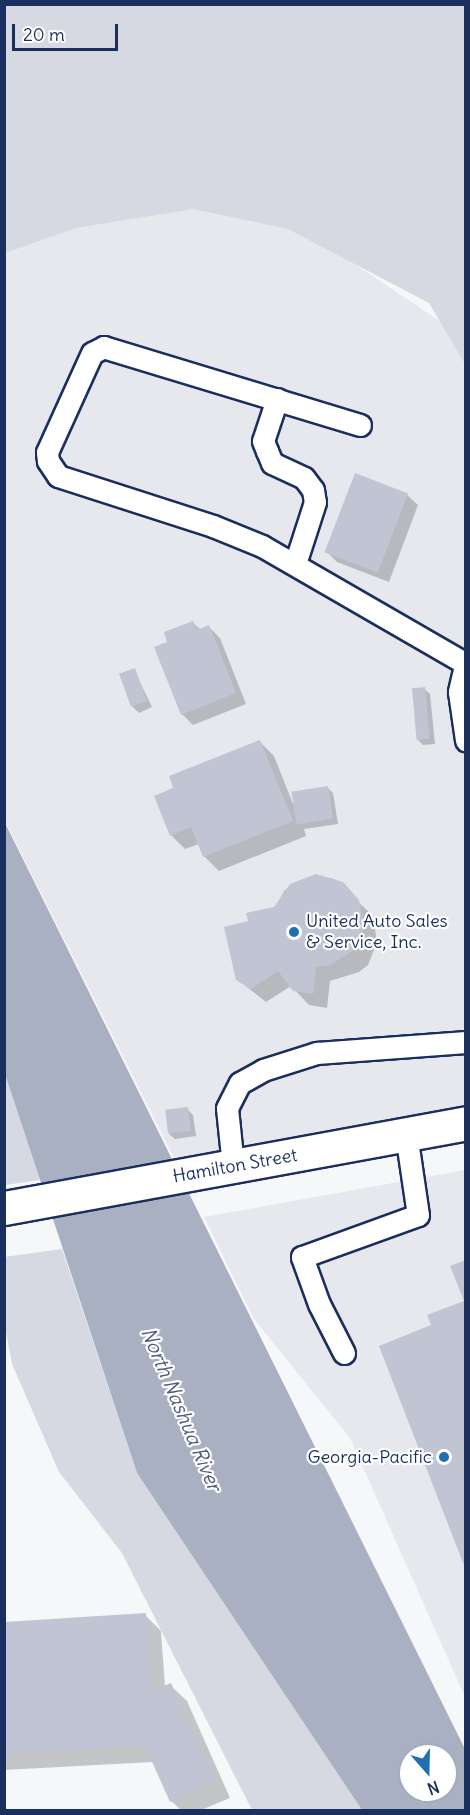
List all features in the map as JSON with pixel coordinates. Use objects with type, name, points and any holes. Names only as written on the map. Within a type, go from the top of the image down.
[{"type":"main road","name":"Hamilton Street","points":[[4,1208],[465,1123]]},
{"type":"lane","points":[[360,425],[104,347],[92,353],[47,452],[48,461],[58,476],[213,526],[295,564],[465,662],[459,692],[465,740]]},
{"type":"lane","points":[[277,399],[263,441],[272,463],[304,478],[313,490],[315,502],[295,564]]},
{"type":"lane","points":[[232,1166],[227,1108],[240,1083],[263,1070],[317,1053],[465,1042]]},
{"type":"lane","points":[[344,1353],[319,1304],[302,1257],[418,1215],[406,1134]]},
{"type":"shaded area","points":[[4,5],[465,5],[465,364],[429,303],[288,229],[193,209],[76,228],[5,253]]},
{"type":"shaded area","points":[[252,195],[465,338],[465,1106],[174,1158],[5,821],[5,228]]},
{"type":"shaded area","points":[[5,1074],[40,1180],[5,1185]]},
{"type":"shaded area","points":[[465,1170],[465,1697],[350,1438],[254,1319],[204,1217]]},
{"type":"shaded area","points":[[62,1249],[137,1473],[362,1810],[252,1810],[122,1553],[59,1472],[12,1364],[5,1327],[4,1257]]},
{"type":"water","name":"North Nashua River","points":[[4,821],[465,1749],[465,1810],[362,1810],[137,1473],[5,1074]]},
{"type":"building","points":[[355,473],[408,493],[378,573],[325,552]]},
{"type":"building","points":[[193,621],[197,630],[209,625],[236,693],[181,715],[154,647],[167,642],[164,632]]},
{"type":"building","points":[[135,668],[147,701],[131,707],[119,674]]},
{"type":"building","points":[[425,687],[430,739],[417,740],[412,688]]},
{"type":"building","points":[[260,740],[293,821],[203,857],[191,827],[170,836],[154,796],[173,788],[169,776]]},
{"type":"building","points":[[328,786],[333,819],[297,824],[291,792]]},
{"type":"building","name":"United Auto Sales & Service, Inc.","points":[[316,874],[343,882],[359,900],[364,927],[354,950],[330,965],[316,967],[313,994],[293,991],[278,971],[251,989],[236,980],[224,927],[248,921],[246,913],[274,907],[290,884]]},
{"type":"building","points":[[188,1107],[191,1131],[168,1134],[165,1110]]},
{"type":"building","name":"Georgia-Pacific","points":[[466,1260],[465,1568],[379,1346],[431,1325],[427,1315],[464,1301],[450,1266]]},
{"type":"building","points":[[146,1613],[151,1691],[171,1683],[215,1781],[170,1802],[145,1746],[4,1754],[4,1622]]},
{"type":"place","name":"United Auto Sales & Service, Inc.","points":[[294,932]]},
{"type":"place","name":"Georgia-Pacific","points":[[444,1457]]}]
